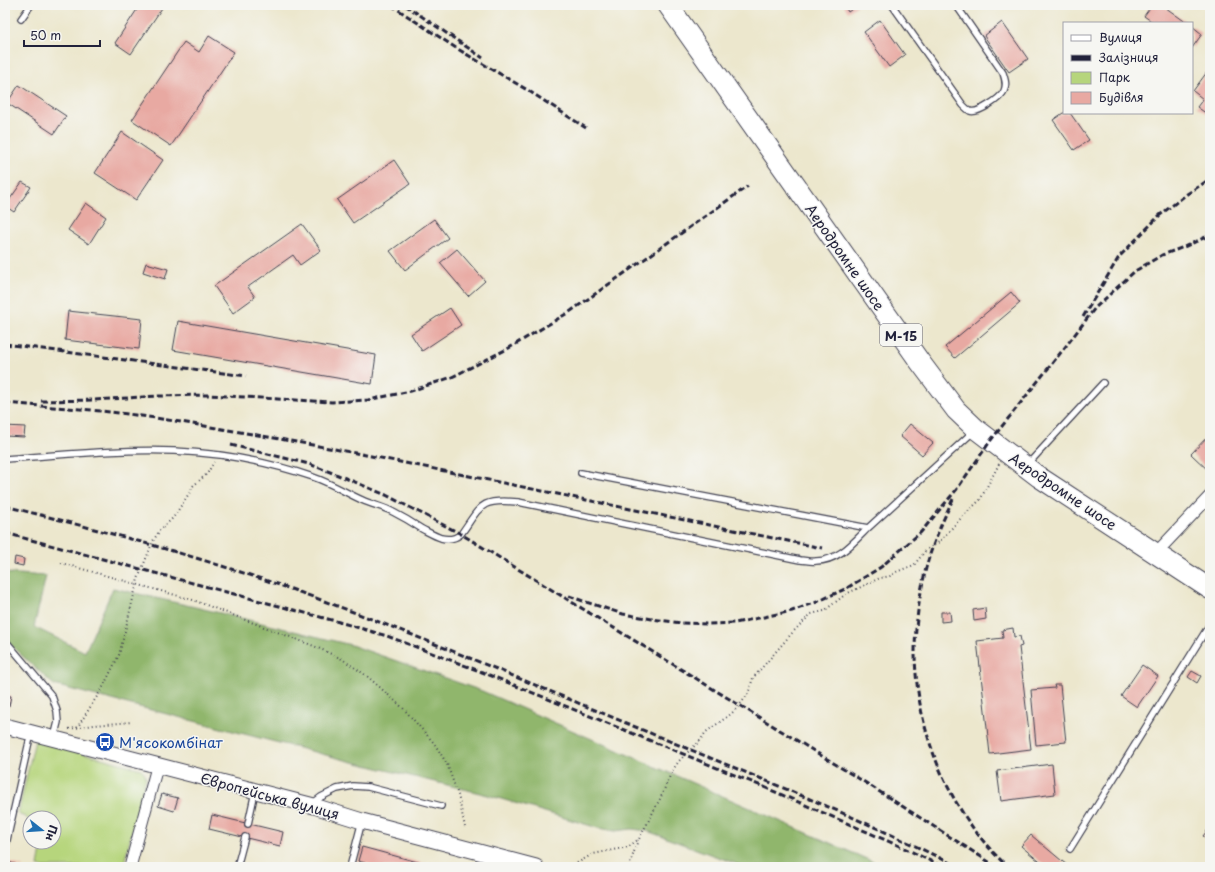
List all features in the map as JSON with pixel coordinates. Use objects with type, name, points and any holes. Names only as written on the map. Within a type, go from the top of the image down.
[{"type":"highway","name":"Аеродромне шосе","points":[[668,5],[920,362],[956,410],[976,429],[1025,467],[1210,589]]},
{"type":"main road","name":"Європейська вулиця","points":[[5,726],[31,733],[55,736],[157,766],[314,806],[362,821],[536,867]]},
{"type":"street","points":[[1156,553],[1210,496]]},
{"type":"street","points":[[130,867],[157,766]]},
{"type":"lane","points":[[21,19],[31,5]]},
{"type":"lane","points":[[892,5],[963,105],[970,111],[975,112],[1001,97],[1004,91],[1005,79],[1003,73],[956,5]]},
{"type":"lane","points":[[1025,467],[1103,383]]},
{"type":"lane","points":[[5,459],[62,454],[141,451],[174,451],[218,455],[274,466],[312,477],[330,484],[361,500],[393,512],[441,538],[450,539],[457,537],[461,534],[480,507],[494,500],[518,502],[816,562],[834,558],[850,546],[976,429]]},
{"type":"lane","points":[[581,473],[868,528]]},
{"type":"lane","points":[[1070,849],[1210,624]]},
{"type":"lane","points":[[5,640],[52,696],[57,711],[58,722],[55,736]]},
{"type":"lane","points":[[5,849],[31,733]]},
{"type":"lane","points":[[314,806],[316,801],[337,789],[353,786],[368,787],[441,806]]},
{"type":"lane","points":[[248,824],[256,792]]},
{"type":"lane","points":[[350,867],[362,821]]},
{"type":"lane","points":[[238,867],[244,837]]},
{"type":"path","points":[[629,867],[639,839],[678,761],[699,742],[706,732],[731,714],[739,706],[748,694],[754,678],[793,632],[811,614],[824,611],[846,594],[880,578],[890,576],[914,564],[926,550],[939,542],[980,500],[998,466],[1002,449]]},
{"type":"path","points":[[78,728],[103,687],[120,654],[136,584],[153,541],[160,530],[173,518],[195,483],[207,474],[216,457]]},
{"type":"path","points":[[61,563],[193,600],[314,646],[342,659],[368,676],[404,708],[434,743],[447,764],[458,795],[465,827]]},
{"type":"path","points":[[55,736],[78,728],[117,722],[132,722]]},
{"type":"path","points":[[570,867],[593,854],[628,847],[639,839]]},
{"type":"green space","points":[[5,573],[46,576],[34,627],[85,652],[113,588],[351,645],[482,691],[885,867],[745,867],[647,831],[632,829],[615,831],[598,828],[488,795],[54,685],[5,640]]},
{"type":"green space","points":[[35,740],[141,769],[146,777],[123,867],[38,866],[41,850],[62,850],[62,810],[22,810],[22,816],[18,814]]},
{"type":"building","points":[[140,5],[164,5],[131,54],[115,43]]},
{"type":"building","points":[[844,5],[858,5],[848,12]]},
{"type":"building","points":[[1152,5],[1162,5],[1186,22],[1153,22],[1144,16]]},
{"type":"building","points":[[880,20],[905,55],[889,67],[864,32]]},
{"type":"building","points":[[1002,22],[1028,59],[1009,72],[984,36]]},
{"type":"building","points":[[1193,27],[1202,34],[1193,47]]},
{"type":"building","points":[[209,36],[234,52],[171,146],[132,120],[184,42],[199,52]]},
{"type":"building","points":[[1210,68],[1210,116],[1197,107],[1203,99],[1193,91]]},
{"type":"building","points":[[19,85],[66,116],[54,134],[7,103]]},
{"type":"building","points":[[1063,113],[1071,114],[1089,140],[1074,150],[1053,120]]},
{"type":"building","points":[[122,132],[163,160],[136,200],[95,173]]},
{"type":"building","points":[[394,160],[410,184],[353,223],[337,200]]},
{"type":"building","points":[[22,182],[31,187],[14,212],[5,206]]},
{"type":"building","points":[[86,203],[106,217],[89,244],[68,230]]},
{"type":"building","points":[[434,219],[448,238],[405,270],[390,251]]},
{"type":"building","points":[[302,224],[321,250],[300,265],[293,255],[248,287],[255,297],[233,313],[214,286]]},
{"type":"building","points":[[457,249],[485,281],[468,296],[440,263]]},
{"type":"building","points":[[146,263],[168,269],[165,279],[143,272]]},
{"type":"building","points":[[1011,292],[1020,303],[955,358],[945,347]]},
{"type":"building","points":[[450,308],[461,325],[422,351],[411,334]]},
{"type":"building","points":[[68,311],[142,319],[139,349],[65,340]]},
{"type":"building","points":[[178,321],[376,355],[372,384],[173,350]]},
{"type":"building","points":[[910,424],[933,443],[922,455],[900,436]]},
{"type":"building","points":[[5,426],[25,427],[24,437],[5,436]]},
{"type":"building","points":[[1210,434],[1210,472],[1191,454]]},
{"type":"building","points":[[15,557],[24,559],[23,566],[14,564]]},
{"type":"building","points":[[985,608],[986,619],[974,621],[973,610]]},
{"type":"building","points":[[941,612],[950,612],[951,621],[941,622]]},
{"type":"building","points":[[1013,628],[1014,637],[1020,636],[1022,646],[1019,647],[1031,749],[990,754],[977,641],[1003,638],[1002,630]]},
{"type":"building","points":[[1142,665],[1158,676],[1137,707],[1121,696]]},
{"type":"building","points":[[1192,671],[1201,676],[1197,683],[1188,677]]},
{"type":"building","points":[[1054,685],[1060,685],[1066,742],[1036,745],[1031,690],[1055,688]]},
{"type":"building","points":[[5,695],[11,696],[9,706],[5,705]]},
{"type":"building","points":[[1052,764],[1055,794],[1001,801],[997,771]]},
{"type":"building","points":[[162,794],[178,798],[174,811],[158,806]]},
{"type":"building","points":[[212,815],[283,832],[280,846],[209,829]]},
{"type":"building","points":[[1210,827],[1210,841],[1203,836]]},
{"type":"building","points":[[1031,835],[1068,866],[1046,867],[1021,846]]},
{"type":"building","points":[[362,847],[436,867],[369,867],[369,864],[358,861]]},
{"type":"building","points":[[5,861],[24,867],[5,867]]},
{"type":"railway","points":[[391,5],[456,48],[529,91],[586,128]]},
{"type":"railway","points":[[405,5],[483,58]]},
{"type":"railway","points":[[1083,317],[1119,257],[1160,215],[1187,194],[1210,179]]},
{"type":"railway","points":[[41,401],[207,395],[332,402],[368,400],[411,391],[452,377],[509,348],[571,311],[748,186]]},
{"type":"railway","points":[[569,596],[623,614],[681,623],[709,624],[735,623],[792,611],[817,602],[847,588],[881,567],[921,532],[957,489],[991,440],[1095,308],[1135,271],[1162,255],[1210,235]]},
{"type":"railway","points":[[5,344],[246,376]]},
{"type":"railway","points":[[5,403],[119,413],[248,433],[361,454],[822,548]]},
{"type":"railway","points":[[231,445],[309,464],[338,475],[386,495],[461,534],[866,783],[997,867]]},
{"type":"railway","points":[[953,499],[927,563],[923,582],[916,633],[915,653],[917,683],[929,741],[953,796],[969,822],[987,846],[1008,867]]},
{"type":"railway","points":[[5,506],[113,534],[185,555],[256,577],[335,605],[465,656],[799,794],[879,829],[958,867]]},
{"type":"railway","points":[[5,533],[387,636],[482,672],[764,787],[904,848],[943,867]]},
{"type":"place","name":"М'ясокомбінат","points":[[105,742]]}]
